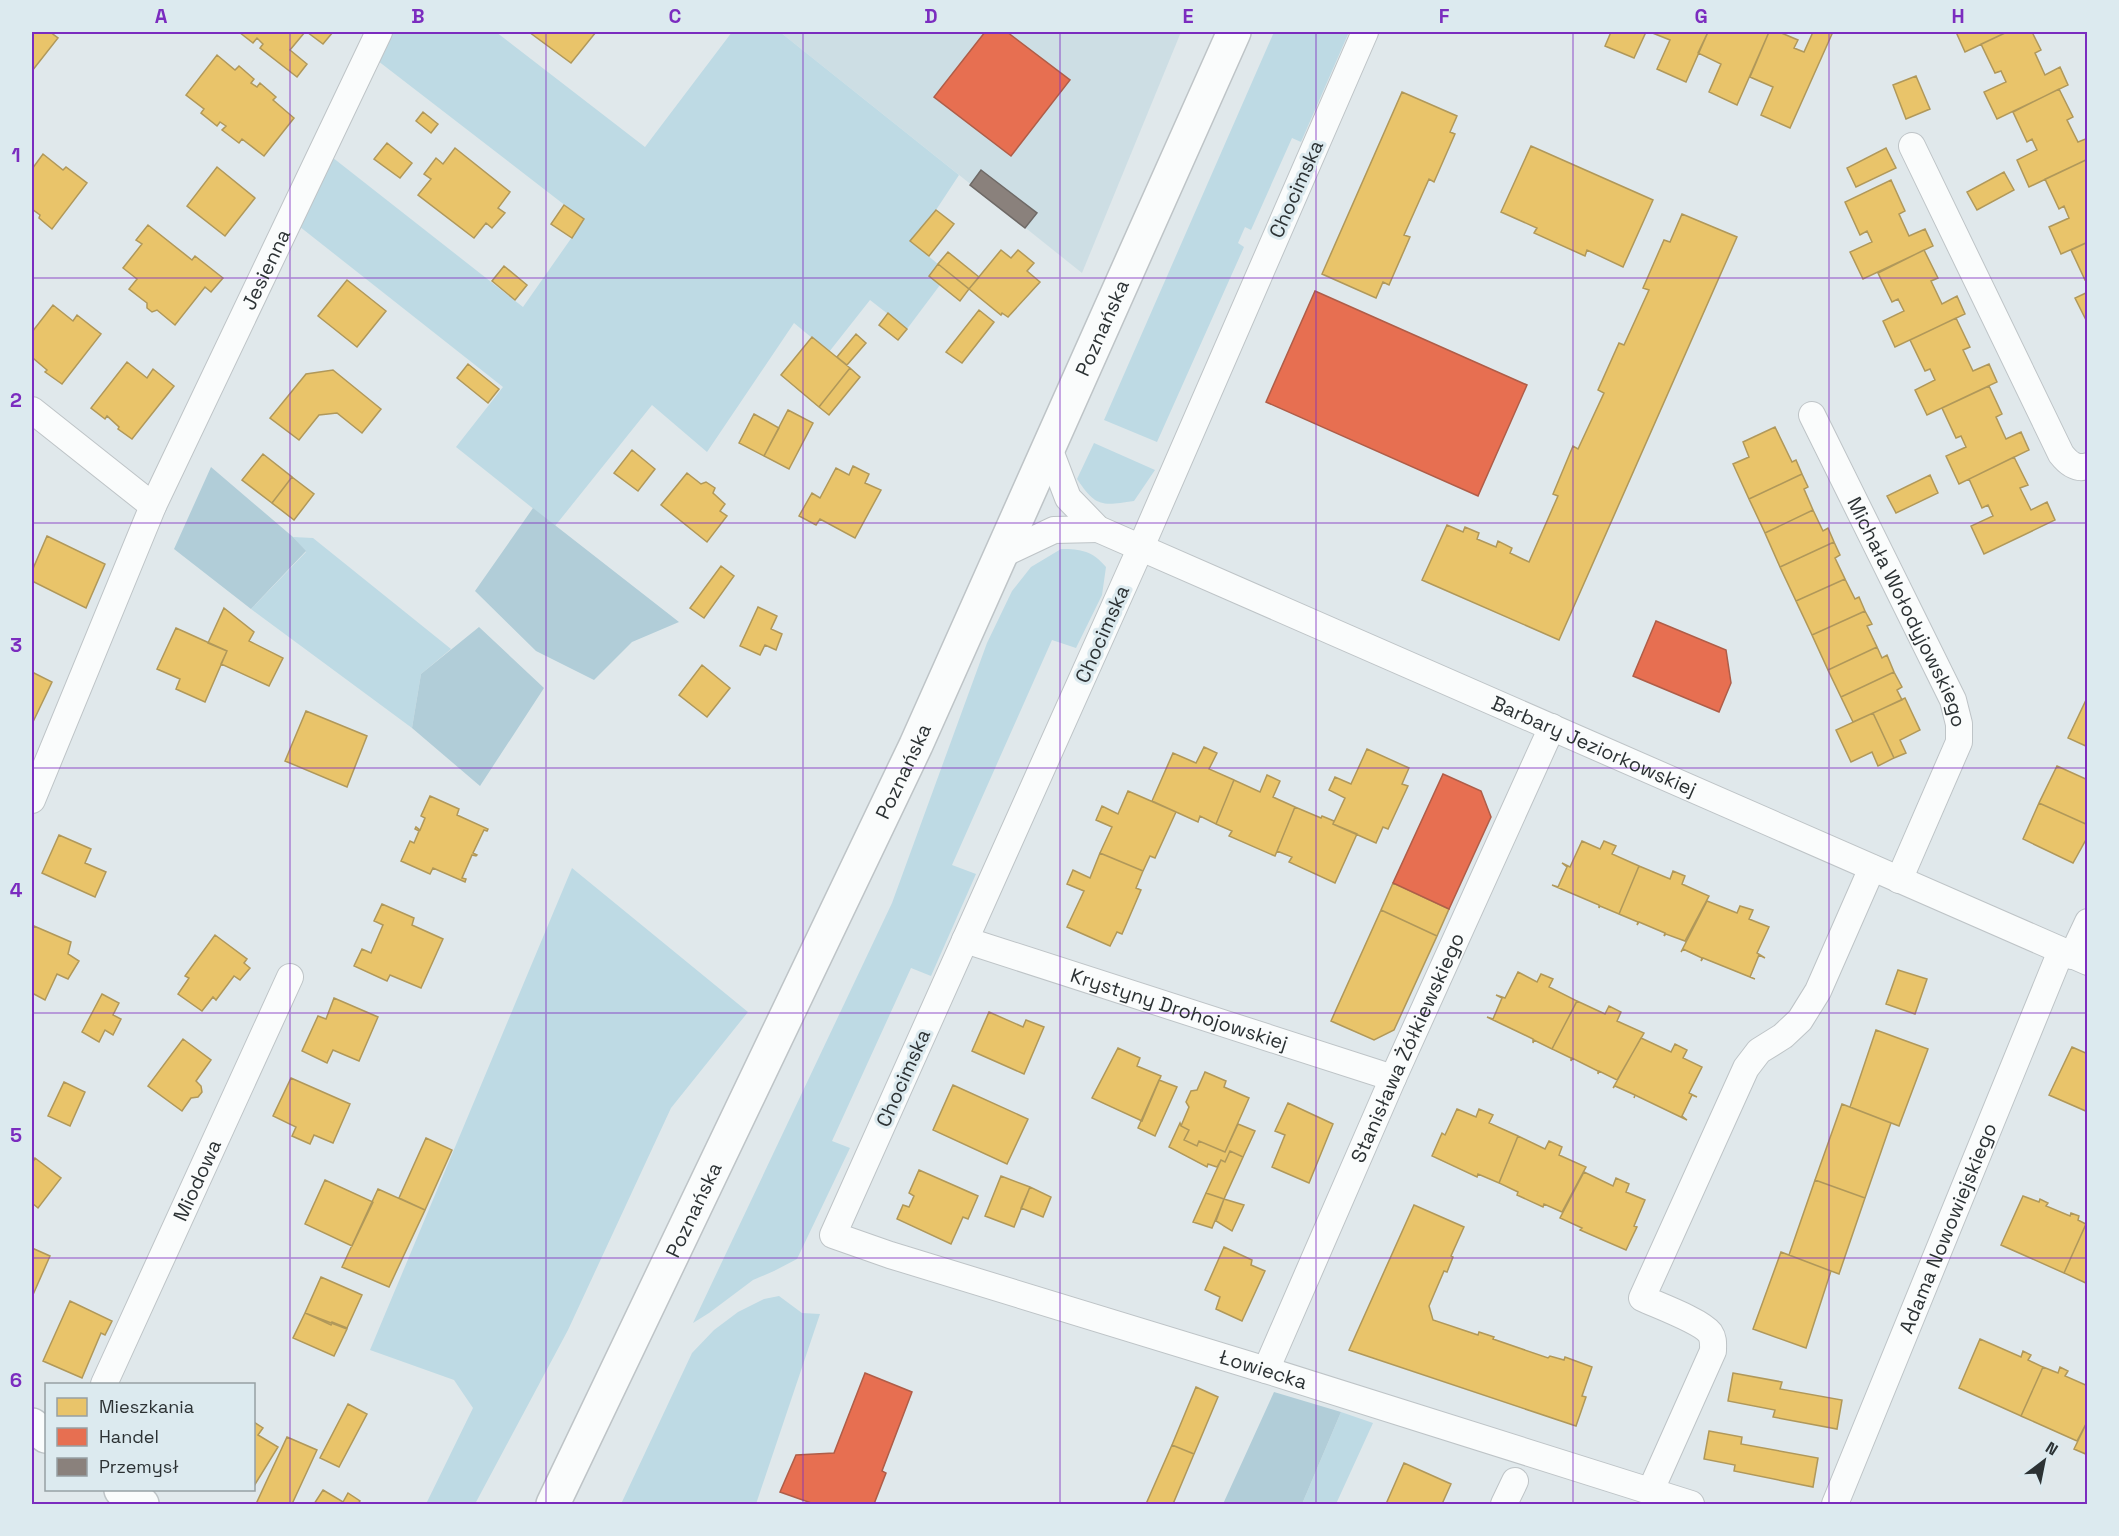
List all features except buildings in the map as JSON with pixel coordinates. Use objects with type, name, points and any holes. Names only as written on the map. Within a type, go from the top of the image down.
[{"type":"main road","name":"Poznańska","points":[[553,1504],[916,745],[1234,32]]},
{"type":"main road","points":[[32,1425],[45,1435]]},
{"type":"main road","points":[[122,1491],[142,1504]]},
{"type":"street","name":"Jesienna","points":[[32,800],[153,506],[379,32]]},
{"type":"street","name":"Chocimska","points":[[833,1234],[1141,547],[1365,32]]},
{"type":"street","points":[[1912,146],[2061,454],[2067,462],[2076,467],[2088,466]]},
{"type":"street","points":[[32,410],[153,506]]},
{"type":"street","name":"Michała Wołodyjowskiego","points":[[1812,415],[1953,700],[1959,724],[1959,742],[1899,880]]},
{"type":"street","name":"Barbary Jeziorkowskiej","points":[[1049,448],[1068,498],[1098,529],[2074,956]]},
{"type":"street","name":"Barbary Jeziorkowskiej","points":[[1001,555],[1054,530],[1098,529]]},
{"type":"street","name":"Stanisława Żółkiewskiego","points":[[1266,1370],[1393,1078],[1552,727]]},
{"type":"street","points":[[1650,1492],[1713,1351],[1714,1342],[1711,1334],[1702,1326],[1642,1298],[1746,1068],[1759,1051],[1800,1020],[1818,992],[1872,868]]},
{"type":"street","name":"Adama Nowowiejskiego","points":[[1835,1504],[2088,922]]},
{"type":"street","name":"Krystyny Drohojowskiej","points":[[964,940],[1393,1078]]},
{"type":"street","name":"Miodowa","points":[[104,1383],[290,977]]},
{"type":"street","name":"Łowiecka","points":[[833,1234],[890,1255],[1691,1504]]},
{"type":"street","points":[[1504,1504],[1515,1481]]},
{"type":"shaded area","points":[[379,32],[496,32],[645,147],[732,32],[780,32],[959,175],[936,210],[910,241],[938,264],[929,276],[940,285],[907,329],[870,300],[829,352],[794,323],[707,452],[652,405],[555,526],[456,447],[503,387],[290,219],[323,150],[523,307],[584,220],[369,54]]},
{"type":"shaded area","points":[[780,32],[1181,32],[1082,273]]},
{"type":"shaded area","points":[[1274,32],[1349,32],[1301,142],[1292,138],[1251,230],[1245,227],[1238,243],[1244,247],[1157,442],[1104,420]]},
{"type":"shaded area","points":[[1094,443],[1155,470],[1134,501],[1114,504],[1100,502],[1089,495],[1077,479]]},
{"type":"shaded area","points":[[211,467],[293,537],[306,551],[251,609],[174,549]]},
{"type":"shaded area","points":[[533,508],[679,622],[632,642],[594,680],[536,651],[475,591]]},
{"type":"shaded area","points":[[293,537],[313,538],[451,649],[421,674],[412,728],[251,609],[306,552]]},
{"type":"shaded area","points":[[1061,549],[1086,552],[1096,557],[1106,567],[1102,595],[1076,648],[1052,640],[952,865],[976,874],[931,976],[911,968],[832,1141],[850,1148],[797,1259],[753,1280],[693,1323],[892,903],[987,643],[1012,591],[1031,567]]},
{"type":"shaded area","points":[[479,627],[544,688],[480,786],[412,728],[421,674]]},
{"type":"shaded area","points":[[572,868],[748,1012],[671,1108],[568,1330],[475,1504],[426,1504],[473,1408],[454,1380],[370,1350]]},
{"type":"shaded area","points":[[779,1296],[802,1313],[820,1314],[756,1504],[621,1504],[692,1353],[714,1330],[738,1312],[764,1299]]},
{"type":"shaded area","points":[[1274,1392],[1341,1412],[1302,1504],[1223,1504]]},
{"type":"shaded area","points":[[1341,1412],[1373,1423],[1336,1504],[1302,1504]]}]
